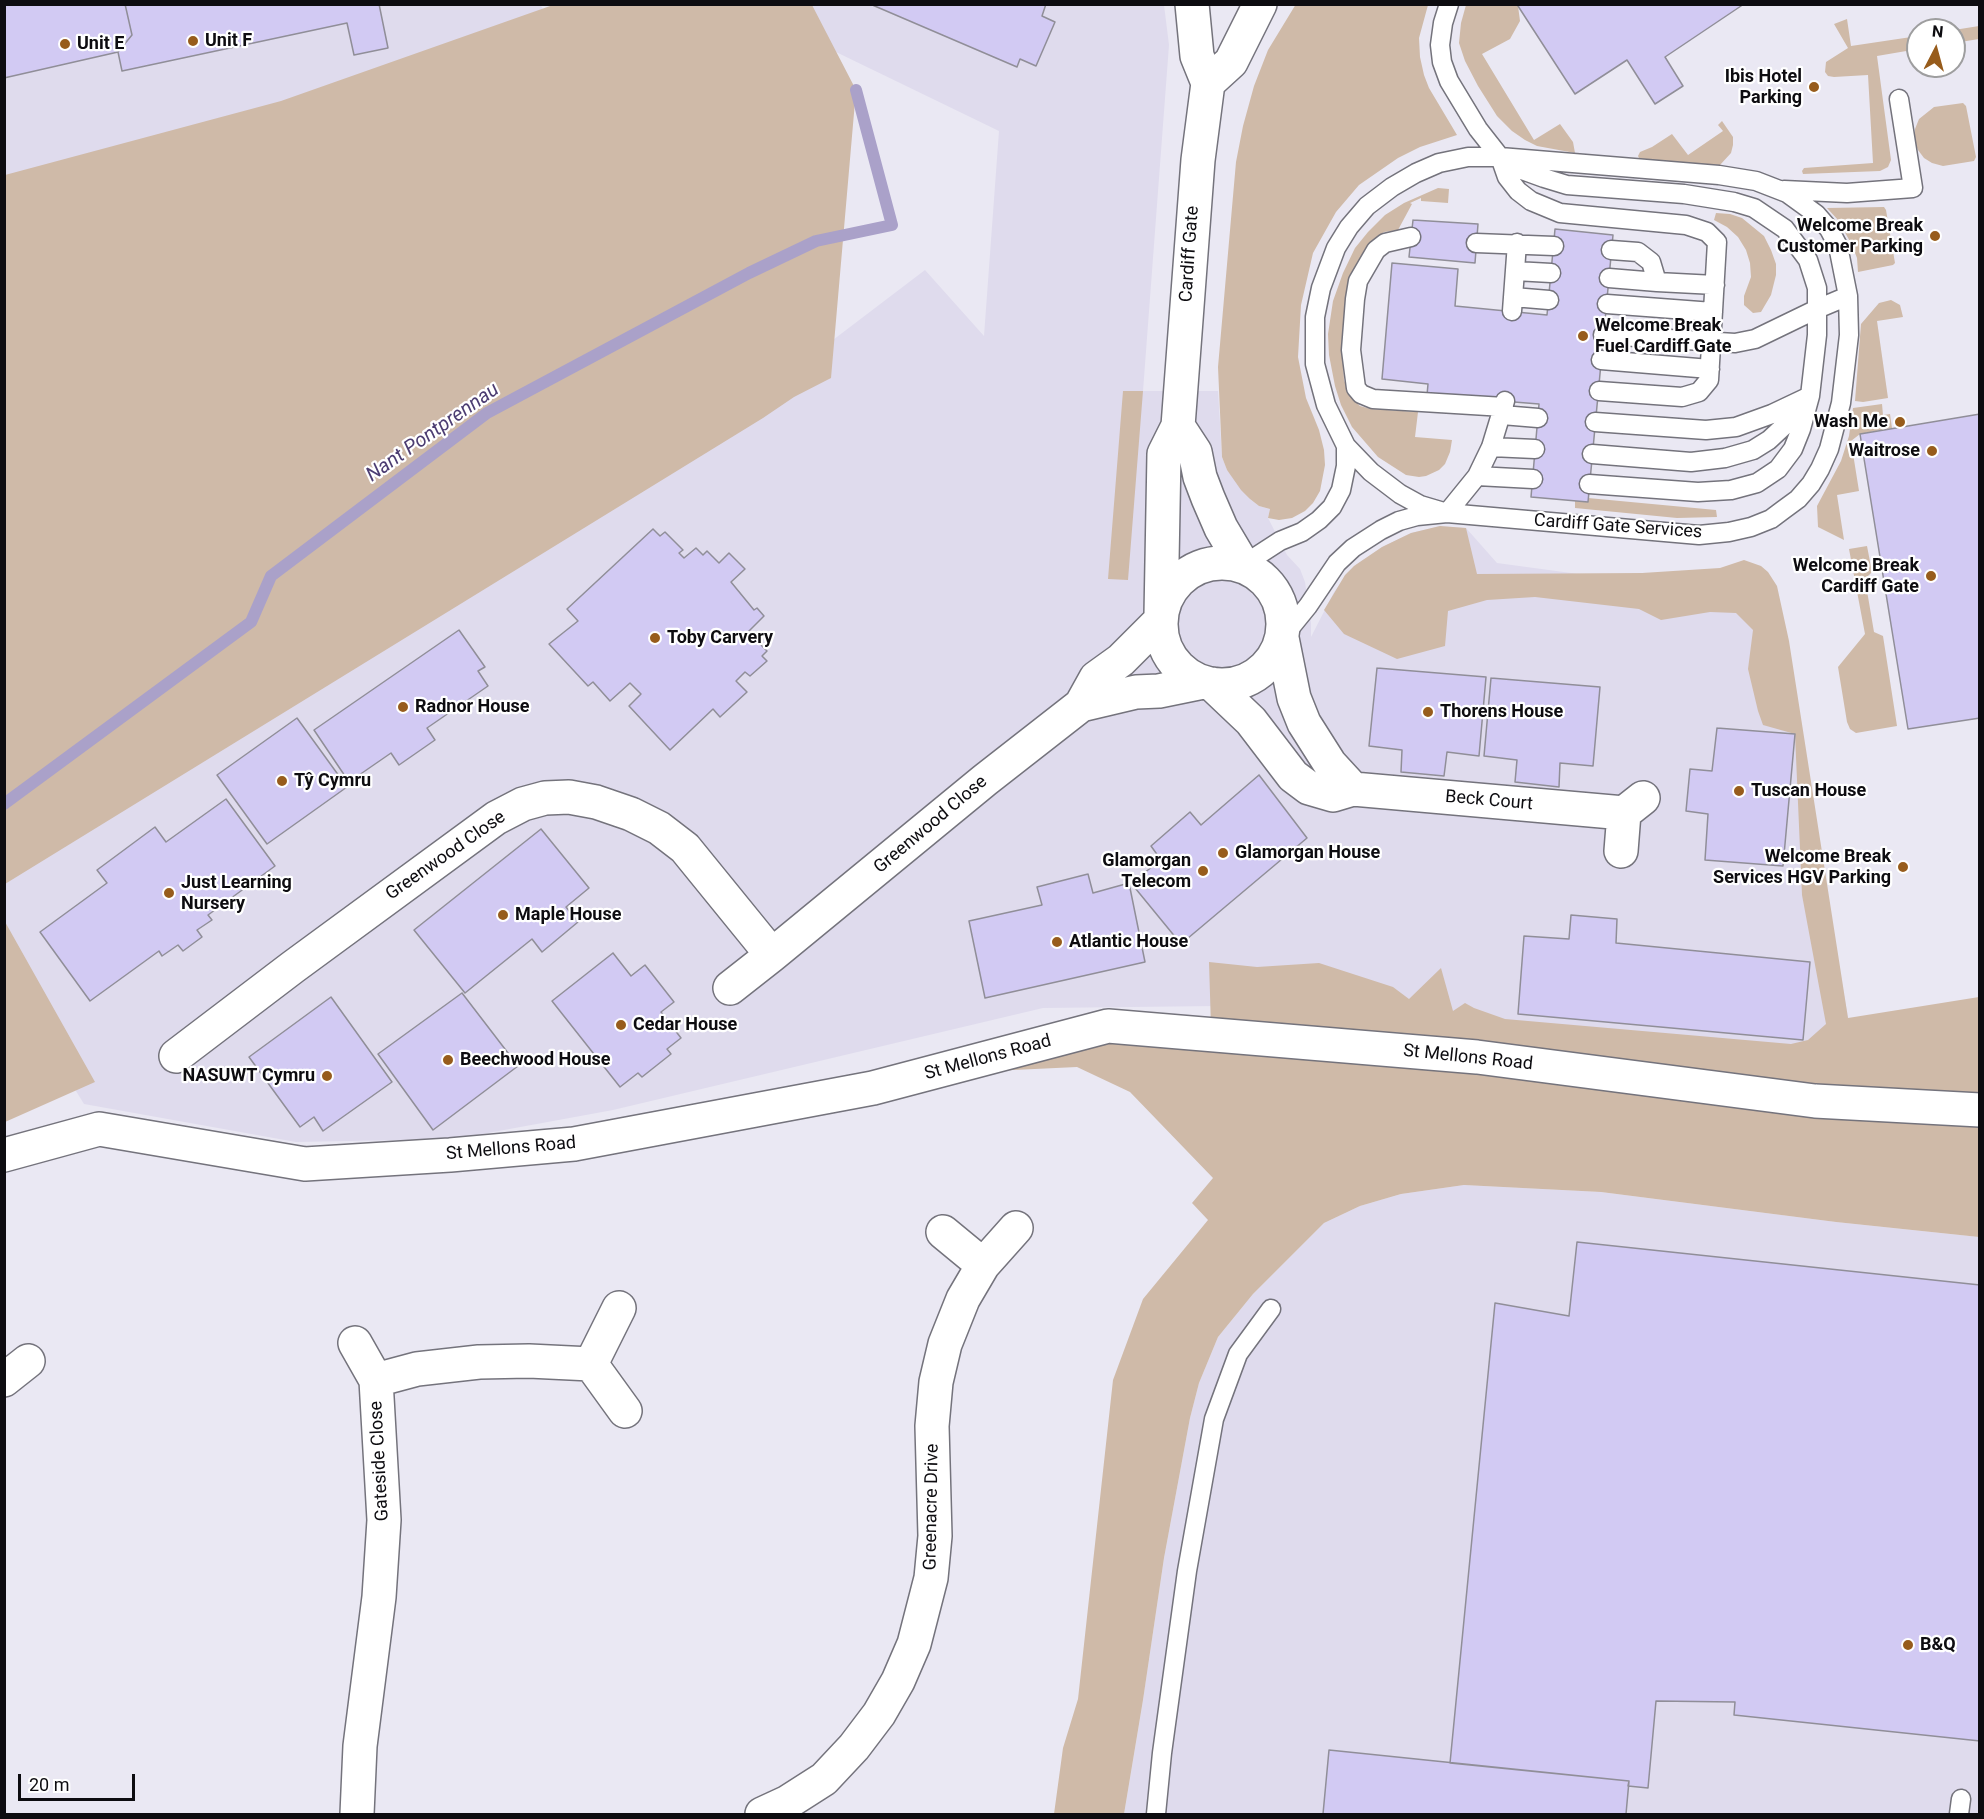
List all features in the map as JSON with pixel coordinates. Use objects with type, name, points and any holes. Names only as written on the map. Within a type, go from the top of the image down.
[{"type":"street","name":"Cardiff Gate","points":[[1192,4],[1197,56],[1208,83],[1198,160],[1178,426],[1164,454],[1161,618],[1162,638],[1171,658],[1189,675],[1208,683]]},
{"type":"street","points":[[1208,83],[1231,62],[1260,4]]},
{"type":"street","points":[[1178,426],[1195,452],[1200,477],[1208,498],[1221,528],[1243,565]]},
{"type":"street","points":[[1161,618],[1169,593],[1185,574],[1207,564],[1225,561],[1243,565],[1254,572],[1272,589],[1282,613],[1282,638],[1294,698],[1304,723],[1330,764],[1353,789]]},
{"type":"street","name":"Greenwood Close","points":[[176,1056],[496,818],[523,804],[545,798],[569,797],[596,802],[631,814],[659,828],[685,848],[772,955],[985,780],[1081,705],[1096,678],[1121,660],[1161,618]]},
{"type":"street","points":[[1208,683],[1250,679],[1259,673],[1273,657],[1282,638]]},
{"type":"street","name":"Greenwood Close","points":[[1081,705],[1136,692],[1159,691],[1208,683]]},
{"type":"street","name":"Beck Court","points":[[1208,683],[1251,721],[1293,776],[1309,788],[1333,795],[1353,789],[1633,806],[1621,851]]},
{"type":"street","points":[[730,988],[772,955]]},
{"type":"street","name":"St Mellons Road","points":[[4,1155],[99,1129],[305,1164],[450,1155],[573,1144],[873,1088],[1108,1026],[1477,1057],[1815,1101],[1980,1110]]},
{"type":"street","name":"Greenacre Drive","points":[[762,1815],[788,1802],[824,1779],[854,1747],[879,1714],[898,1681],[914,1644],[931,1578],[935,1536],[932,1426],[936,1382],[945,1344],[963,1299],[982,1265],[1016,1228]]},
{"type":"street","points":[[943,1232],[982,1265]]},
{"type":"street","points":[[619,1308],[591,1364],[625,1411]]},
{"type":"street","points":[[355,1343],[376,1380]]},
{"type":"street","name":"Gateside Close","points":[[357,1815],[360,1746],[379,1597],[384,1520],[376,1380],[417,1369],[479,1362],[530,1361],[591,1364]]},
{"type":"lane","points":[[1449,4],[1443,22],[1440,45],[1442,62],[1449,81],[1459,100],[1500,157],[1507,177],[1518,191],[1547,209],[1580,216],[1686,225],[1707,232],[1718,242],[1709,380],[1699,392],[1682,397],[1599,391]]},
{"type":"lane","points":[[1779,190],[1847,193],[1913,188],[1899,99]]},
{"type":"lane","name":"Cardiff Gate Services","points":[[1282,638],[1308,606],[1337,563],[1353,548],[1366,538],[1399,521],[1417,516],[1447,513],[1699,535],[1751,527],[1771,519],[1798,499],[1811,484],[1829,449],[1841,403],[1849,335],[1848,296],[1838,246],[1829,229],[1816,214],[1779,190],[1756,181],[1719,175],[1500,157],[1468,157],[1439,164],[1416,173],[1392,187],[1367,206],[1349,227],[1336,248],[1321,288],[1315,317],[1315,364],[1326,405],[1346,446],[1371,472],[1400,494],[1420,505],[1447,513]]},
{"type":"lane","points":[[1500,157],[1522,170],[1567,185],[1684,194],[1734,202],[1754,208],[1785,229],[1801,249],[1808,260],[1817,288],[1817,344],[1810,396],[1793,448],[1778,469],[1757,483],[1731,490],[1698,492],[1589,484]]},
{"type":"lane","points":[[1411,237],[1384,243],[1376,250],[1358,281],[1351,350],[1356,388],[1361,394],[1372,399],[1504,408],[1538,418]]},
{"type":"lane","points":[[1476,243],[1554,246]]},
{"type":"lane","points":[[1517,243],[1513,304],[1549,300]]},
{"type":"lane","points":[[1611,250],[1638,252],[1651,262],[1657,282]]},
{"type":"lane","points":[[1515,271],[1551,273]]},
{"type":"lane","points":[[1609,278],[1715,285]]},
{"type":"lane","points":[[1603,335],[1735,343],[1755,339],[1848,296]]},
{"type":"lane","points":[[1606,304],[1713,312]]},
{"type":"lane","points":[[1601,360],[1710,369]]},
{"type":"lane","points":[[1595,422],[1706,430],[1736,427],[1772,414],[1810,396]]},
{"type":"lane","points":[[1592,454],[1691,462],[1725,458],[1753,450],[1769,440],[1810,396]]},
{"type":"lane","points":[[1447,513],[1477,476],[1491,447],[1504,408]]},
{"type":"lane","name":"Cardiff Gate Services","points":[[1243,565],[1280,540],[1310,526],[1332,507],[1341,490],[1346,466],[1346,446]]},
{"type":"lane","points":[[1491,447],[1535,449]]},
{"type":"lane","points":[[1477,476],[1533,479]]},
{"type":"lane","points":[[1156,1815],[1162,1753],[1187,1571],[1214,1419],[1238,1354],[1271,1309]]},
{"type":"shaded area","points":[[540,4],[555,30],[5,201],[5,5]]},
{"type":"shaded area","points":[[1296,4],[1428,5],[1419,38],[1424,75],[1429,88],[1457,135],[1420,147],[1398,158],[1359,185],[1336,212],[1313,253],[1301,305],[1298,357],[1306,398],[1319,430],[1324,450],[1325,465],[1320,491],[1313,503],[1305,511],[1292,518],[1279,520],[1268,518],[1270,509],[1259,506],[1250,499],[1227,470],[1222,457],[1218,367],[1236,162],[1243,126],[1254,86],[1268,50]]},
{"type":"shaded area","points":[[553,5],[812,5],[856,90],[831,378],[794,397],[5,884],[5,175],[281,101]]},
{"type":"shaded area","points":[[739,5],[1164,5],[1169,45],[1143,391],[1218,391],[1222,457],[1227,470],[1250,499],[1259,506],[1270,509],[1268,518],[1287,555],[1300,569],[1305,582],[1311,637],[1334,592],[1354,566],[1382,547],[1411,533],[1440,526],[1466,528],[1497,563],[1645,583],[1767,594],[1798,731],[1822,877],[1858,1070],[1218,1006],[1043,1008],[613,1110],[455,1139],[296,1142],[84,1104],[5,976],[5,838],[779,381],[925,270],[984,336],[999,131]]},
{"type":"shaded area","points":[[1466,5],[1521,5],[1518,6],[1520,21],[1510,39],[1482,54],[1534,140],[1560,124],[1573,142],[1575,153],[1537,146],[1512,131],[1497,116],[1478,86],[1459,43]]},
{"type":"shaded area","points":[[1847,19],[1851,46],[1906,38],[1906,51],[1877,56],[1891,160],[1888,167],[1880,171],[1803,174],[1802,171],[1804,168],[1873,163],[1868,75],[1834,77],[1828,76],[1825,72],[1826,62],[1848,48],[1834,24]]},
{"type":"shaded area","points":[[1979,26],[1979,39],[1966,41],[1966,28]]},
{"type":"shaded area","points":[[1963,103],[1966,106],[1976,157],[1974,161],[1943,166],[1932,163],[1924,158],[1914,141],[1919,119],[1934,107]]},
{"type":"shaded area","points":[[1722,121],[1733,137],[1733,145],[1731,153],[1720,165],[1640,160],[1638,156],[1640,152],[1672,134],[1688,155],[1723,131],[1718,125]]},
{"type":"shaded area","points":[[1438,188],[1449,189],[1448,203],[1421,201],[1421,198],[1410,203],[1412,204],[1398,230],[1384,232],[1376,238],[1358,263],[1346,296],[1342,342],[1344,380],[1351,397],[1360,406],[1371,409],[1418,412],[1415,437],[1452,440],[1445,464],[1439,470],[1419,477],[1406,475],[1378,457],[1352,427],[1335,386],[1329,355],[1328,334],[1333,301],[1355,248],[1385,215],[1404,203]]},
{"type":"shaded area","points":[[1884,207],[1895,263],[1858,272],[1857,258],[1852,245],[1838,220],[1827,208]]},
{"type":"shaded area","points":[[1716,213],[1742,218],[1764,236],[1771,250],[1776,264],[1776,275],[1771,295],[1761,312],[1753,313],[1744,305],[1744,296],[1751,277],[1750,263],[1746,250],[1738,237],[1727,227],[1714,220]]},
{"type":"shaded area","points":[[1891,300],[1900,305],[1903,317],[1877,321],[1888,398],[1855,401],[1861,324],[1879,303]]},
{"type":"shaded area","points":[[1123,391],[1143,391],[1128,580],[1108,579]]},
{"type":"shaded area","points":[[1882,404],[1883,415],[1890,414],[1892,428],[1860,434],[1851,441],[1859,491],[1837,495],[1844,540],[1818,527],[1817,506],[1841,461],[1849,436],[1853,408]]},
{"type":"shaded area","points":[[1588,498],[1716,510],[1717,517],[1677,518],[1575,508],[1575,501],[1588,502]]},
{"type":"shaded area","points":[[1440,526],[1466,528],[1477,574],[1642,573],[1720,568],[1744,560],[1761,566],[1768,572],[1777,586],[1789,641],[1848,1018],[1979,997],[1979,1094],[1860,1095],[1211,1027],[1209,962],[1257,967],[1319,963],[1393,987],[1409,999],[1441,968],[1453,1011],[1465,1003],[1505,1019],[1791,1044],[1808,1040],[1826,1024],[1802,895],[1795,734],[1763,725],[1748,669],[1753,630],[1736,613],[1710,612],[1661,620],[1639,609],[1535,597],[1487,600],[1448,611],[1445,646],[1397,659],[1344,634],[1324,610],[1345,575],[1382,547],[1411,533]]},
{"type":"shaded area","points":[[1867,546],[1872,572],[1865,579],[1874,632],[1883,636],[1897,726],[1856,733],[1850,729],[1847,722],[1838,667],[1865,634],[1849,549]]},
{"type":"shaded area","points":[[4,920],[95,1082],[5,1122],[4,1122]]},
{"type":"shaded area","points":[[1090,1038],[1979,1118],[1979,1237],[1836,1222],[1601,1192],[1464,1185],[1401,1194],[1360,1206],[1324,1223],[1253,1294],[1218,1337],[1199,1383],[1190,1418],[1164,1558],[1124,1814],[1054,1814],[1063,1748],[1078,1699],[1113,1380],[1143,1299],[1208,1220],[1192,1203],[1213,1178],[1130,1092],[1077,1067],[971,1072]]},
{"type":"shaded area","points":[[1464,1185],[1601,1192],[1836,1222],[1979,1237],[1979,1814],[1124,1814],[1164,1558],[1190,1418],[1199,1383],[1218,1337],[1253,1294],[1324,1223],[1360,1206],[1401,1194]]},
{"type":"building","name":"Unit E","points":[[4,4],[125,4],[132,35],[118,52],[4,78]]},
{"type":"building","name":"Unit F","points":[[125,4],[379,4],[388,48],[354,55],[347,23],[122,71],[118,52],[132,35]]},
{"type":"building","points":[[870,4],[1046,4],[1042,16],[1055,22],[1036,66],[1020,59],[1017,67]]},
{"type":"building","points":[[1521,4],[1744,4],[1665,57],[1683,86],[1655,104],[1627,60],[1575,94],[1518,6]]},
{"type":"building","points":[[1413,220],[1478,224],[1475,263],[1409,257]]},
{"type":"building","points":[[1555,229],[1613,235],[1588,502],[1531,497],[1539,404],[1427,395],[1428,384],[1382,379],[1392,263],[1458,269],[1455,306],[1547,315]]},
{"type":"building","name":"Welcome Break Cardiff Gate","points":[[1980,414],[1980,718],[1908,729],[1860,434]]},
{"type":"building","name":"Toby Carvery","points":[[653,529],[660,536],[665,532],[683,550],[679,553],[684,558],[696,548],[703,555],[707,551],[719,563],[729,553],[745,569],[731,582],[754,610],[757,608],[764,616],[748,632],[767,651],[762,656],[767,661],[750,676],[745,672],[736,681],[747,692],[720,717],[713,709],[670,750],[629,706],[641,694],[630,683],[610,701],[593,682],[588,686],[549,644],[578,621],[567,609]]},
{"type":"building","name":"Radnor House","points":[[459,630],[485,667],[478,671],[488,686],[427,728],[435,740],[399,765],[391,753],[349,782],[314,730]]},
{"type":"building","name":"Thorens House","points":[[1377,668],[1486,677],[1479,756],[1447,752],[1444,776],[1401,772],[1402,750],[1369,746]]},
{"type":"building","points":[[1491,678],[1600,687],[1593,766],[1560,763],[1559,787],[1515,782],[1517,760],[1484,756]]},
{"type":"building","name":"Tŷ Cymru","points":[[297,718],[347,787],[267,844],[217,775]]},
{"type":"building","name":"Tuscan House","points":[[1717,728],[1795,734],[1783,866],[1705,860],[1708,814],[1686,811],[1690,769],[1712,771]]},
{"type":"building","name":"Glamorgan House","points":[[1259,775],[1307,838],[1181,944],[1131,883],[1161,860],[1151,846],[1190,812],[1201,825]]},
{"type":"building","points":[[226,799],[275,866],[208,915],[212,920],[197,930],[202,937],[183,951],[178,945],[162,956],[159,951],[90,1001],[40,932],[107,883],[97,870],[155,827],[166,842]]},
{"type":"building","name":"Maple House","points":[[541,829],[589,888],[566,907],[578,922],[542,952],[532,939],[465,993],[414,930]]},
{"type":"building","name":"Atlantic House","points":[[1088,874],[1093,893],[1129,883],[1145,962],[985,998],[969,921],[1042,905],[1037,887]]},
{"type":"building","points":[[1571,915],[1617,919],[1616,943],[1810,962],[1803,1040],[1518,1014],[1524,936],[1569,939]]},
{"type":"building","name":"Cedar House","points":[[613,953],[631,976],[645,965],[674,1002],[661,1012],[681,1038],[667,1049],[671,1054],[642,1077],[638,1073],[620,1087],[552,1001]]},
{"type":"building","name":"Beechwood House","points":[[462,993],[518,1066],[433,1130],[378,1054]]},
{"type":"building","points":[[331,997],[392,1082],[323,1131],[314,1117],[300,1127],[249,1057]]},
{"type":"building","points":[[1577,1242],[1980,1285],[1980,1741],[1734,1715],[1735,1702],[1656,1701],[1648,1788],[1628,1786],[1629,1781],[1450,1763],[1495,1303],[1569,1316]]},
{"type":"building","points":[[1329,1750],[1629,1781],[1626,1814],[1323,1814]]},
{"type":"waterway","name":"Nant Pontprennau","points":[[4,804],[251,622],[271,576],[487,413],[749,273],[816,241],[892,225],[856,90]]},
{"type":"place","name":"Unit F","points":[[193,41]]},
{"type":"place","name":"Unit E","points":[[65,44]]},
{"type":"place","name":"Ibis Hotel Parking","points":[[1814,87]]},
{"type":"place","name":"Welcome Break Customer Parking","points":[[1935,236]]},
{"type":"place","name":"Welcome Break Fuel Cardiff Gate","points":[[1583,336]]},
{"type":"place","name":"Wash Me","points":[[1900,422]]},
{"type":"place","name":"Waitrose","points":[[1932,451]]},
{"type":"place","name":"Welcome Break Cardiff Gate","points":[[1931,576]]},
{"type":"place","name":"Toby Carvery","points":[[655,638]]},
{"type":"place","name":"Radnor House","points":[[403,707]]},
{"type":"place","name":"Thorens House","points":[[1428,712]]},
{"type":"place","name":"Tŷ Cymru","points":[[282,781]]},
{"type":"place","name":"Tuscan House","points":[[1739,791]]},
{"type":"place","name":"Glamorgan House","points":[[1223,853]]},
{"type":"place","name":"Welcome Break Services HGV Parking","points":[[1903,867]]},
{"type":"place","name":"Glamorgan Telecom","points":[[1203,871]]},
{"type":"place","name":"Just Learning Nursery","points":[[169,893]]},
{"type":"place","name":"Maple House","points":[[503,915]]},
{"type":"place","name":"Atlantic House","points":[[1057,942]]},
{"type":"place","name":"Cedar House","points":[[621,1025]]},
{"type":"place","name":"Beechwood House","points":[[448,1060]]},
{"type":"place","name":"NASUWT Cymru","points":[[327,1076]]},
{"type":"place","name":"B&Q","points":[[1908,1645]]}]
